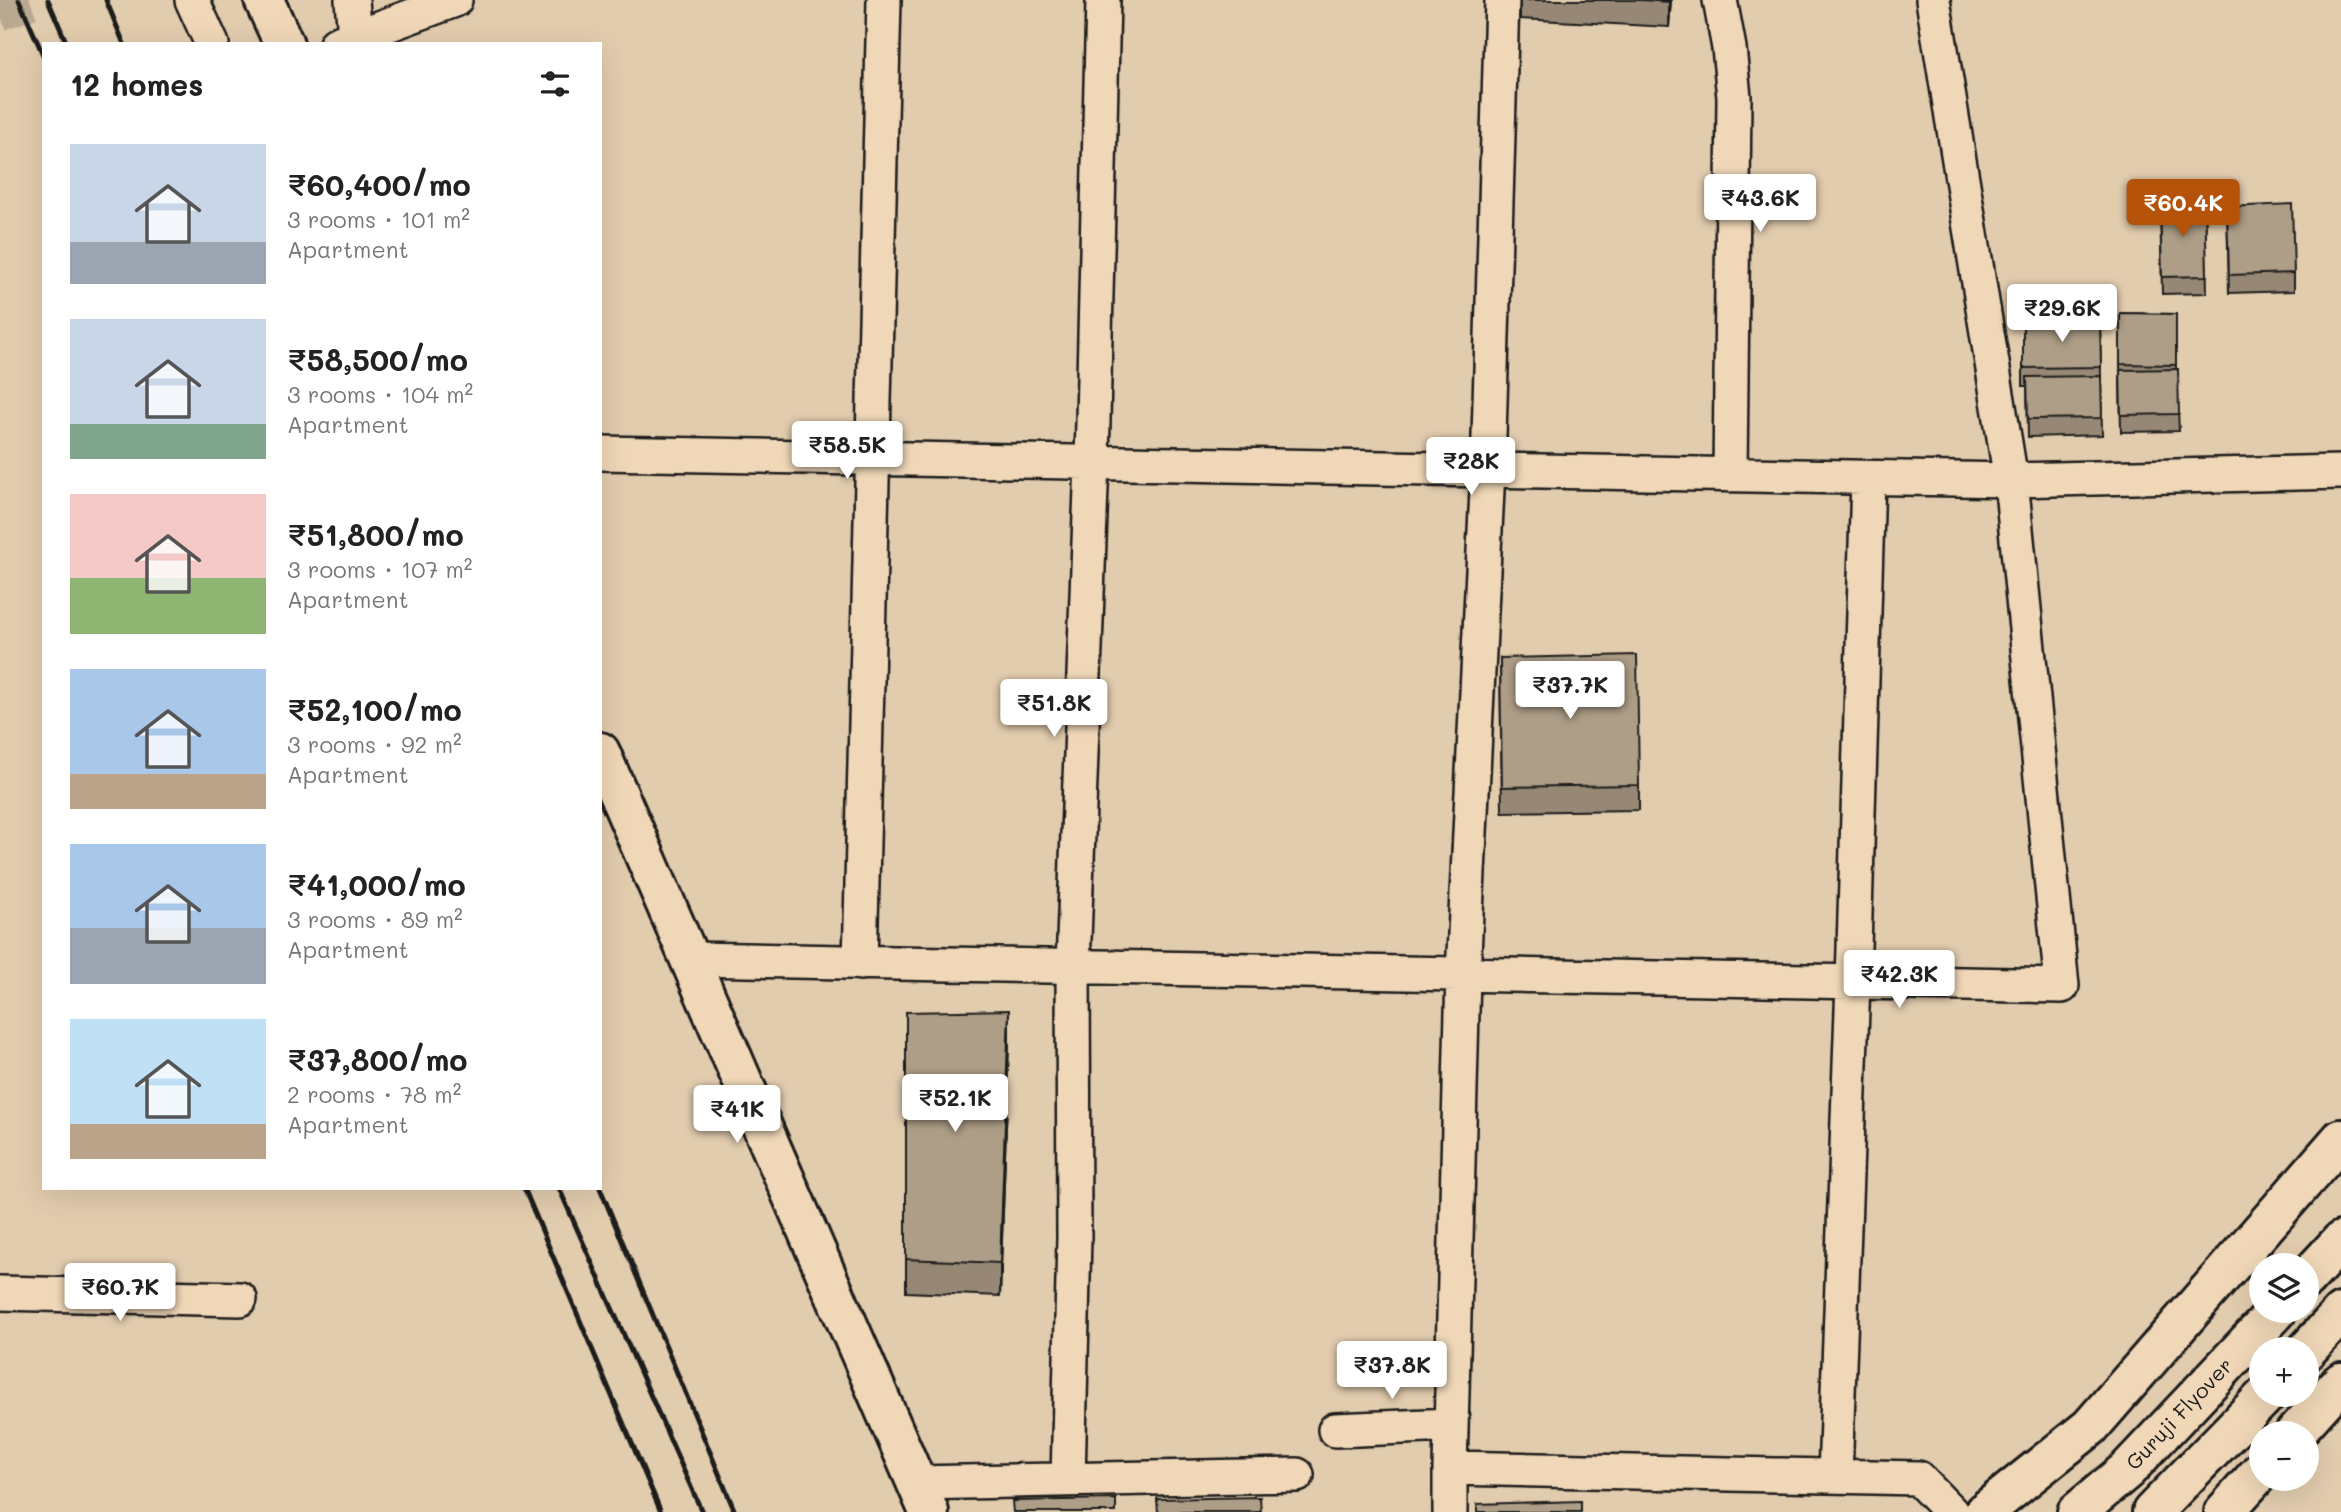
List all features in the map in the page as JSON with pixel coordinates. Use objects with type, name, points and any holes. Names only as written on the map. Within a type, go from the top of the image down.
[{"type":"street","points":[[192,0],[211,42]]},
{"type":"street","points":[[264,0],[283,42]]},
{"type":"street","points":[[352,0],[345,40],[455,0]]},
{"type":"street","points":[[860,963],[875,458],[884,0]]},
{"type":"street","points":[[1068,1479],[1074,1238],[1073,967],[1092,462],[1103,0]]},
{"type":"street","points":[[1450,1512],[1463,974],[1488,470],[1502,0]]},
{"type":"street","points":[[1720,0],[1734,97],[1730,475]]},
{"type":"street","points":[[690,960],[2062,986],[2011,480],[1933,0]]},
{"type":"street","points":[[602,453],[2011,480],[2341,472]]},
{"type":"street","points":[[1835,1476],[1868,478]]},
{"type":"street","points":[[602,756],[922,1498],[1068,1479],[1297,1475]]},
{"type":"street","points":[[1984,1512],[2090,1427],[2341,1139]]},
{"type":"street","points":[[2319,1265],[2341,1241]]},
{"type":"street","points":[[0,1293],[240,1299]]},
{"type":"street","points":[[2319,1337],[2341,1313]]},
{"type":"street","name":"Guruji Flyover","points":[[2077,1512],[2127,1470],[2266,1323]]},
{"type":"street","points":[[2306,1421],[2341,1382]]},
{"type":"street","points":[[2152,1512],[2254,1407]]},
{"type":"street","points":[[1335,1430],[1451,1425]]},
{"type":"street","points":[[1450,1468],[1918,1478],[1951,1512]]},
{"type":"street","points":[[2224,1512],[2249,1484]]},
{"type":"building","points":[[2160,201],[2205,201],[2207,276],[2162,277]]},
{"type":"building","points":[[2292,204],[2294,273],[2229,275],[2227,207]]},
{"type":"building","points":[[2120,313],[2176,314],[2176,365],[2120,364]]},
{"type":"building","points":[[2100,320],[2101,367],[2023,368],[2023,322]]},
{"type":"building","points":[[2178,369],[2179,414],[2121,415],[2120,370]]},
{"type":"building","points":[[2101,376],[2102,418],[2028,419],[2027,377]]},
{"type":"building","points":[[1637,655],[1639,785],[1502,787],[1500,658]]},
{"type":"building","points":[[1009,1010],[1000,1263],[906,1259],[906,1012]]},
{"type":"building","points":[[1260,1497],[1261,1512],[1158,1512],[1157,1499]]},
{"type":"building","points":[[1116,1499],[1116,1512],[1013,1512],[1012,1501]]},
{"type":"building","points":[[1581,1501],[1581,1512],[1477,1512],[1477,1504]]},
{"type":"tunnel","points":[[0,14],[38,0]]},
{"type":"railway","points":[[19,0],[42,52]]},
{"type":"railway","points":[[48,0],[66,42]]},
{"type":"railway","points":[[106,0],[123,42]]},
{"type":"railway","points":[[525,1190],[661,1512]]},
{"type":"railway","points":[[560,1190],[702,1512]]},
{"type":"railway","points":[[601,1190],[735,1512]]}]
